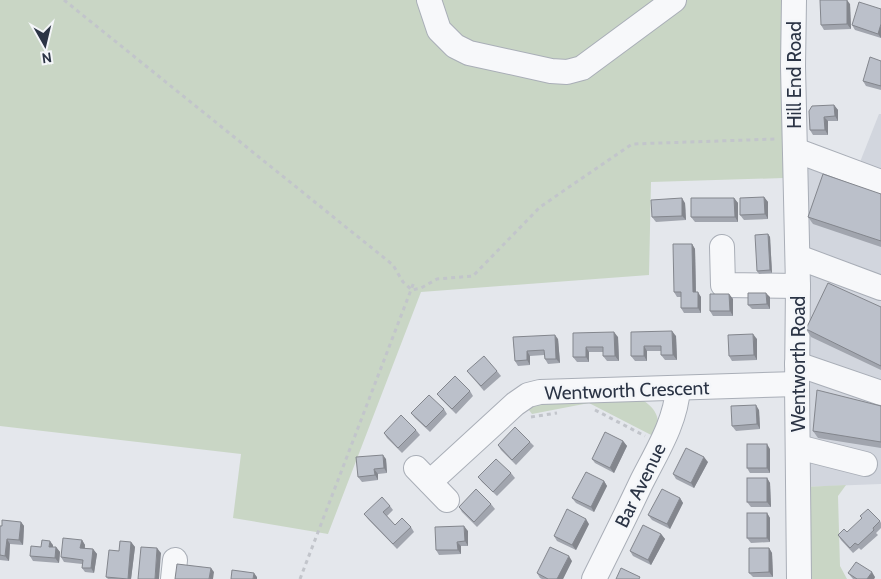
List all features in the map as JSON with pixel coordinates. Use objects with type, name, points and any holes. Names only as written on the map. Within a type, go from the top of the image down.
[{"type":"street","points":[[429,0],[439,30],[454,46],[469,53],[552,72],[567,72],[582,68],[674,0]]},
{"type":"street","name":"Hill End Road","points":[[794,0],[795,145]]},
{"type":"street","points":[[795,145],[881,182]]},
{"type":"street","name":"Wentworth Road","points":[[795,145],[798,257],[799,579]]},
{"type":"street","points":[[722,247],[723,285],[798,286]]},
{"type":"street","points":[[798,257],[881,288]]},
{"type":"street","points":[[797,374],[881,394]]},
{"type":"street","name":"Wentworth Crescent","points":[[447,500],[423,475],[528,395],[540,392],[678,388],[797,374]]},
{"type":"street","name":"Bar Avenue","points":[[594,579],[661,445],[671,420],[678,388]]},
{"type":"street","points":[[798,447],[865,464]]},
{"type":"path","points":[[64,0],[393,265],[403,282],[412,290]]},
{"type":"path","points":[[412,290],[421,288],[436,280],[472,276],[540,207],[632,144],[783,138],[795,145]]},
{"type":"path","points":[[300,579],[414,282]]},
{"type":"path","points":[[519,401],[530,418],[559,412]]},
{"type":"path","points":[[588,407],[661,445]]},
{"type":"shaded area","points":[[879,114],[881,114],[881,484],[803,487],[802,140],[860,162]]},
{"type":"green space","points":[[0,0],[781,0],[783,178],[651,182],[649,275],[421,292],[328,534],[233,518],[241,454],[0,426]]},
{"type":"green space","points":[[638,397],[656,413],[658,424],[657,438],[589,403],[532,414],[525,405],[534,402]]},
{"type":"green space","points":[[846,485],[838,496],[840,566],[847,579],[811,579],[803,487]]},
{"type":"building","points":[[820,0],[847,0],[847,24],[821,25]]},
{"type":"building","points":[[859,2],[881,9],[881,24],[878,34],[852,25]]},
{"type":"building","points":[[870,57],[881,61],[881,86],[863,81]]},
{"type":"building","points":[[834,105],[835,116],[824,117],[825,130],[810,130],[809,111],[812,106]]},
{"type":"building","points":[[823,174],[881,194],[881,241],[808,217]]},
{"type":"building","points":[[764,197],[765,214],[740,215],[740,198]]},
{"type":"building","points":[[682,198],[682,216],[652,217],[651,200]]},
{"type":"building","points":[[691,198],[734,198],[735,217],[691,217]]},
{"type":"building","points":[[768,234],[770,270],[757,271],[755,235]]},
{"type":"building","points":[[673,244],[692,244],[693,292],[698,292],[698,308],[681,308],[681,292],[674,292]]},
{"type":"building","points":[[828,283],[881,307],[881,366],[806,329]]},
{"type":"building","points":[[748,293],[766,293],[767,304],[748,305]]},
{"type":"building","points":[[710,294],[729,294],[730,311],[710,311]]},
{"type":"building","points":[[672,331],[673,355],[661,355],[661,346],[644,346],[644,356],[631,356],[631,332]]},
{"type":"building","points":[[614,332],[615,356],[603,356],[603,347],[586,347],[586,357],[573,357],[573,333]]},
{"type":"building","points":[[753,334],[754,355],[729,356],[728,335]]},
{"type":"building","points":[[555,335],[556,359],[545,359],[544,350],[527,351],[527,360],[515,361],[513,337]]},
{"type":"building","points":[[484,356],[497,371],[481,386],[467,371]]},
{"type":"building","points":[[455,376],[470,391],[452,409],[437,394]]},
{"type":"building","points":[[817,390],[881,406],[881,442],[813,431]]},
{"type":"building","points":[[429,395],[444,409],[426,427],[411,413]]},
{"type":"building","points":[[756,405],[757,424],[732,426],[731,406]]},
{"type":"building","points":[[401,415],[416,430],[398,448],[384,433]]},
{"type":"building","points":[[515,427],[530,442],[512,460],[498,445]]},
{"type":"building","points":[[605,432],[623,441],[610,468],[592,459]]},
{"type":"building","points":[[747,444],[767,444],[767,468],[747,468]]},
{"type":"building","points":[[686,448],[704,457],[691,483],[673,474]]},
{"type":"building","points":[[383,455],[384,468],[374,469],[375,475],[358,477],[356,457]]},
{"type":"building","points":[[496,459],[511,473],[493,492],[478,477]]},
{"type":"building","points":[[586,472],[604,481],[591,507],[572,498]]},
{"type":"building","points":[[747,478],[767,478],[767,502],[747,502]]},
{"type":"building","points":[[476,489],[491,504],[474,522],[459,507]]},
{"type":"building","points":[[662,489],[680,498],[667,524],[648,515]]},
{"type":"building","points":[[382,497],[390,506],[383,512],[395,525],[402,518],[411,527],[393,544],[364,514]]},
{"type":"building","points":[[567,509],[586,519],[572,545],[554,536]]},
{"type":"building","points":[[868,509],[880,521],[873,528],[874,530],[858,545],[855,543],[850,548],[838,535],[844,529],[847,532],[862,518],[860,516]]},
{"type":"building","points":[[747,513],[767,513],[767,538],[747,538]]},
{"type":"building","points":[[2,520],[21,522],[19,540],[7,539],[5,556],[0,555],[0,526],[2,526]]},
{"type":"building","points":[[643,525],[661,534],[648,560],[630,551]]},
{"type":"building","points":[[464,526],[465,541],[457,542],[458,550],[436,550],[435,527]]},
{"type":"building","points":[[63,538],[82,540],[80,548],[93,549],[91,568],[82,568],[83,560],[61,557]]},
{"type":"building","points":[[42,540],[50,541],[49,547],[56,547],[55,558],[30,556],[31,546],[41,547]]},
{"type":"building","points":[[120,541],[131,542],[128,579],[106,577],[109,550],[119,551]]},
{"type":"building","points":[[141,547],[157,548],[155,579],[138,579]]},
{"type":"building","points":[[550,547],[569,556],[557,579],[548,579],[537,573]]},
{"type":"building","points":[[749,548],[769,548],[769,572],[749,573]]},
{"type":"building","points":[[856,562],[872,572],[867,579],[857,579],[848,573]]},
{"type":"building","points":[[177,564],[211,568],[209,579],[175,579]]},
{"type":"building","points":[[621,568],[640,577],[639,579],[616,579]]},
{"type":"building","points":[[232,570],[254,573],[253,579],[231,579]]}]
